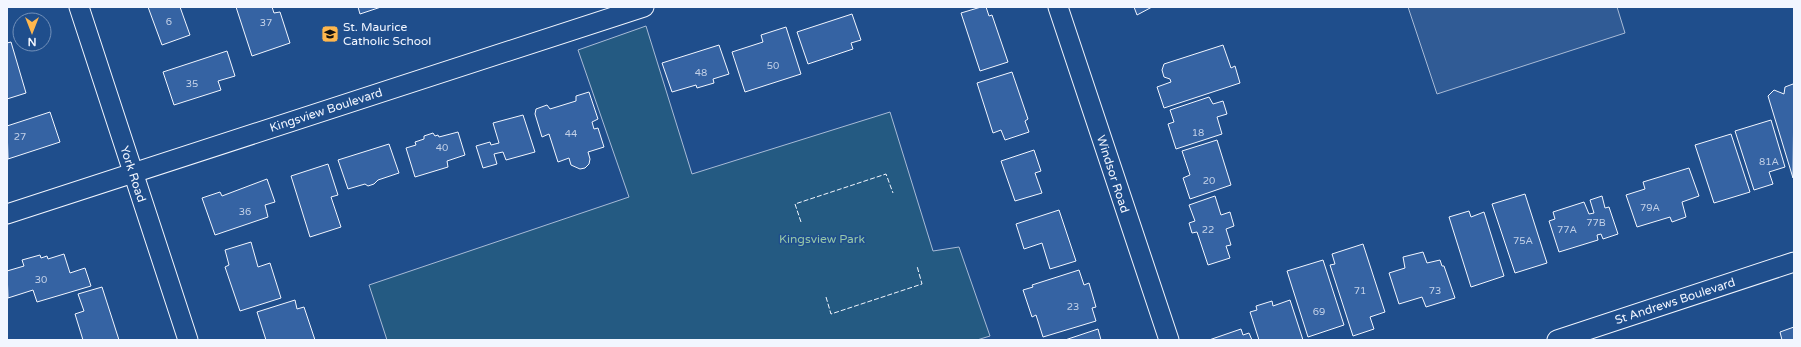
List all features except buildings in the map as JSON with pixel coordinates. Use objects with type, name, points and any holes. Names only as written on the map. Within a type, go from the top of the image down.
[{"type":"street","name":"York Road","points":[[79,7],[188,340]]},
{"type":"street","name":"Kingsview Boulevard","points":[[7,214],[644,7]]},
{"type":"street","name":"Windsor Road","points":[[1058,7],[1168,340]]},
{"type":"street","name":"St Andrews Boulevard","points":[[1557,340],[1794,262]]},
{"type":"green space","name":"Kingsview Park","points":[[646,26],[692,174],[890,112],[933,251],[959,247],[990,336],[977,340],[387,340],[369,285],[629,197],[578,50]]},
{"type":"shaded area","points":[[1408,7],[1617,7],[1625,33],[1437,94]]},
{"type":"fence","points":[[801,222],[795,204],[886,174],[893,193]]},
{"type":"fence","points":[[826,297],[831,314],[922,284],[917,266]]},
{"type":"place","name":"St. Maurice Catholic School","points":[[330,34]]}]
